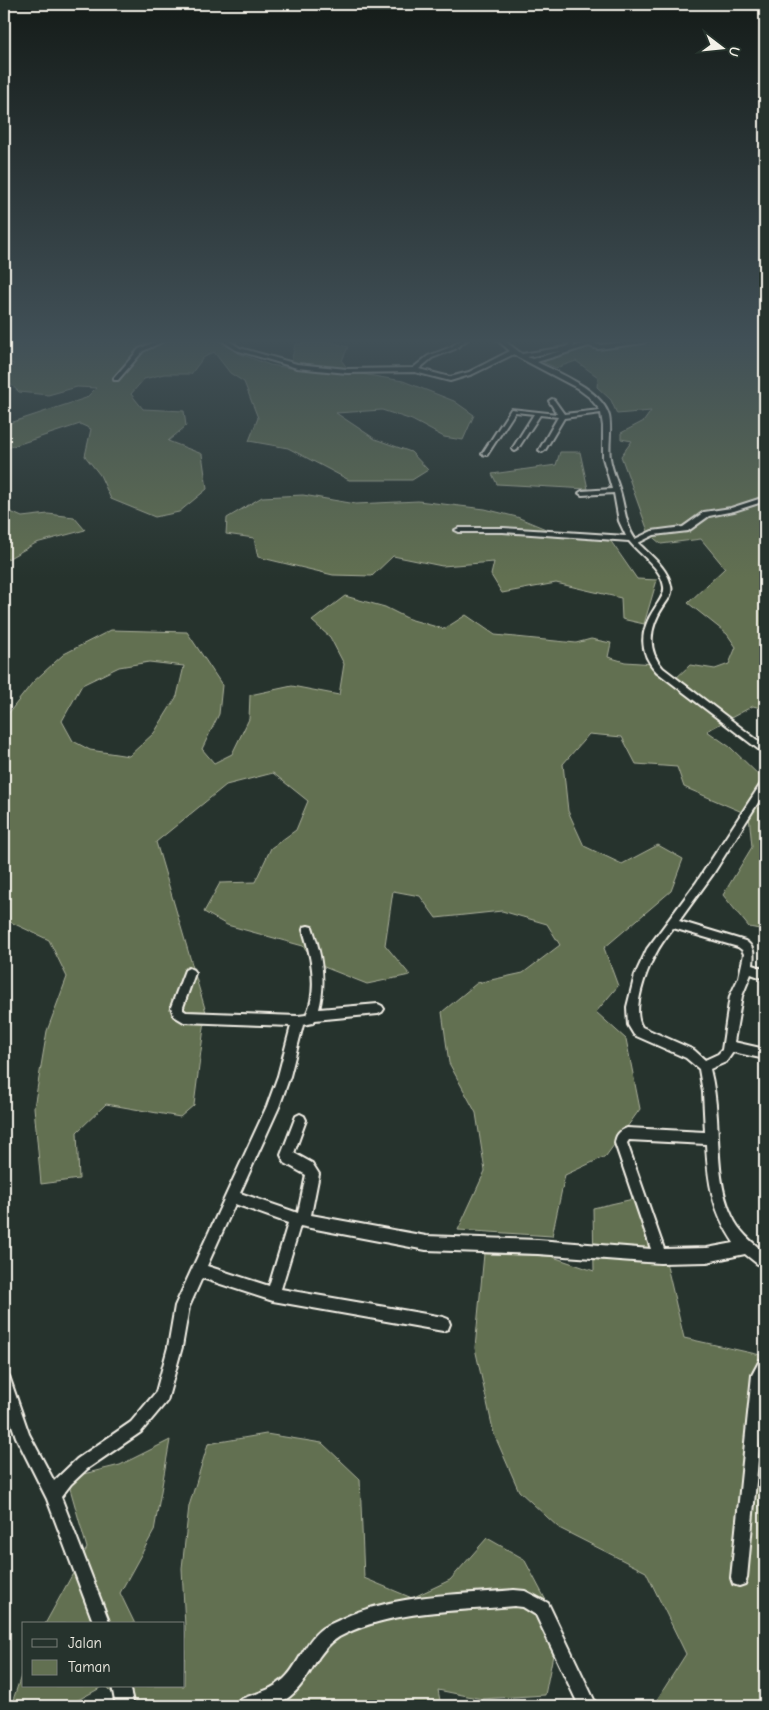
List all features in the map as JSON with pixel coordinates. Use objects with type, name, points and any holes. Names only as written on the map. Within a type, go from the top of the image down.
[{"type":"street","points":[[485,454],[507,419]]},
{"type":"street","points":[[515,449],[530,419]]},
{"type":"street","points":[[542,450],[560,419]]},
{"type":"street","points":[[605,419],[605,455],[625,529],[632,540],[655,565],[668,585],[666,598],[658,608],[649,632],[649,655],[660,670],[765,750]]},
{"type":"street","points":[[582,493],[616,491]]},
{"type":"street","points":[[459,530],[503,530],[632,540],[652,533],[685,528],[707,514],[732,510],[765,499]]},
{"type":"street","points":[[765,784],[708,873],[673,924],[652,950],[637,986],[632,1024],[642,1034],[690,1054],[704,1066],[710,1104],[717,1194],[729,1224],[745,1247],[765,1261]]},
{"type":"street","points":[[673,924],[746,947],[749,954],[744,980],[736,996],[729,1046],[725,1055],[704,1066]]},
{"type":"street","points":[[188,973],[177,1007],[178,1013],[184,1017],[309,1019],[312,1015],[317,970],[316,958],[308,930]]},
{"type":"street","points":[[747,968],[765,974]]},
{"type":"street","points":[[312,1015],[378,1009]]},
{"type":"street","points":[[53,1495],[82,1464],[136,1427],[162,1396],[175,1347],[182,1306],[272,1107],[284,1076],[298,1020]]},
{"type":"street","points":[[729,1046],[765,1054]]},
{"type":"street","points":[[273,1294],[313,1174],[309,1168],[291,1160],[288,1155],[300,1120]]},
{"type":"street","points":[[660,1256],[635,1188],[621,1143],[622,1138],[627,1134],[712,1138]]},
{"type":"street","points":[[232,1197],[299,1219],[426,1243],[538,1247],[660,1256],[707,1255],[745,1247]]},
{"type":"street","points":[[198,1270],[273,1294],[442,1324]]},
{"type":"street","points":[[739,1578],[759,1375],[765,1365]]},
{"type":"street","points":[[4,1381],[23,1437],[53,1495],[101,1622]]},
{"type":"street","points":[[245,1706],[273,1697],[294,1681],[315,1648],[330,1633],[360,1619],[396,1610],[514,1598],[525,1599],[542,1609],[588,1706]]},
{"type":"street","points":[[120,1688],[125,1706]]},
{"type":"green space","points":[[23,419],[185,419],[186,426],[168,441],[202,454],[207,489],[179,512],[155,517],[111,499],[100,475],[85,456],[91,429],[80,424],[4,449],[4,425]]},
{"type":"green space","points":[[258,419],[345,419],[375,439],[411,452],[428,470],[412,480],[349,480],[288,448],[249,441]]},
{"type":"green space","points":[[408,419],[472,419],[463,440],[444,437]]},
{"type":"green space","points":[[646,419],[765,419],[765,709],[753,706],[707,731],[730,747],[765,781],[765,930],[749,927],[723,895],[752,847],[749,815],[684,787],[677,767],[636,764],[622,737],[589,734],[563,764],[568,811],[584,846],[622,864],[658,845],[683,859],[671,891],[604,948],[618,986],[596,1012],[626,1039],[640,1109],[606,1156],[565,1175],[552,1236],[458,1230],[485,1171],[476,1113],[449,1063],[442,1012],[477,983],[523,973],[560,945],[547,924],[502,911],[436,918],[420,896],[393,891],[385,945],[410,975],[367,984],[319,965],[303,946],[227,925],[204,912],[220,883],[255,882],[271,848],[296,830],[308,801],[273,773],[226,785],[156,842],[206,1012],[194,1105],[180,1117],[106,1104],[77,1132],[79,1179],[41,1184],[34,1107],[47,1031],[67,977],[49,940],[4,919],[4,719],[33,682],[64,654],[111,630],[187,632],[222,685],[219,714],[202,749],[214,763],[232,754],[249,719],[250,695],[292,686],[339,695],[344,664],[330,637],[312,621],[345,596],[385,607],[409,619],[444,629],[466,615],[495,635],[576,643],[591,639],[611,643],[608,657],[625,662],[655,664],[673,681],[690,665],[715,669],[729,664],[736,647],[727,634],[688,603],[725,568],[701,539],[661,544],[649,534],[621,456],[632,441],[621,439],[621,433]],"holes":[[[149,662],[184,666],[177,696],[154,733],[129,756],[90,750],[73,741],[62,721],[82,685],[119,667]]]},
{"type":"green space","points":[[560,452],[580,452],[588,489],[497,484],[492,474],[556,465]]},
{"type":"green space","points":[[303,495],[356,504],[418,501],[485,509],[517,517],[553,532],[610,540],[637,579],[657,580],[644,624],[622,619],[621,598],[556,583],[502,593],[491,575],[494,562],[442,566],[393,556],[372,576],[333,575],[258,557],[254,538],[226,534],[227,518],[262,497]]},
{"type":"green space","points":[[4,509],[22,517],[48,514],[74,517],[85,530],[36,543],[4,561]]},
{"type":"green space","points":[[642,1197],[666,1262],[684,1338],[765,1356],[765,1706],[653,1706],[686,1654],[646,1572],[559,1528],[519,1491],[494,1434],[475,1348],[484,1254],[550,1256],[594,1271],[593,1208]]},
{"type":"green space","points":[[266,1434],[322,1443],[360,1479],[364,1578],[412,1598],[450,1580],[487,1538],[524,1559],[559,1625],[545,1695],[482,1699],[438,1690],[441,1706],[126,1706],[107,1688],[185,1688],[185,1622],[182,1568],[189,1506],[208,1444]]},
{"type":"green space","points":[[170,1440],[154,1531],[120,1593],[134,1622],[46,1622],[87,1548],[67,1478],[120,1465]]},
{"type":"green space","points":[[22,1673],[22,1688],[100,1688],[67,1706],[11,1706]]}]
